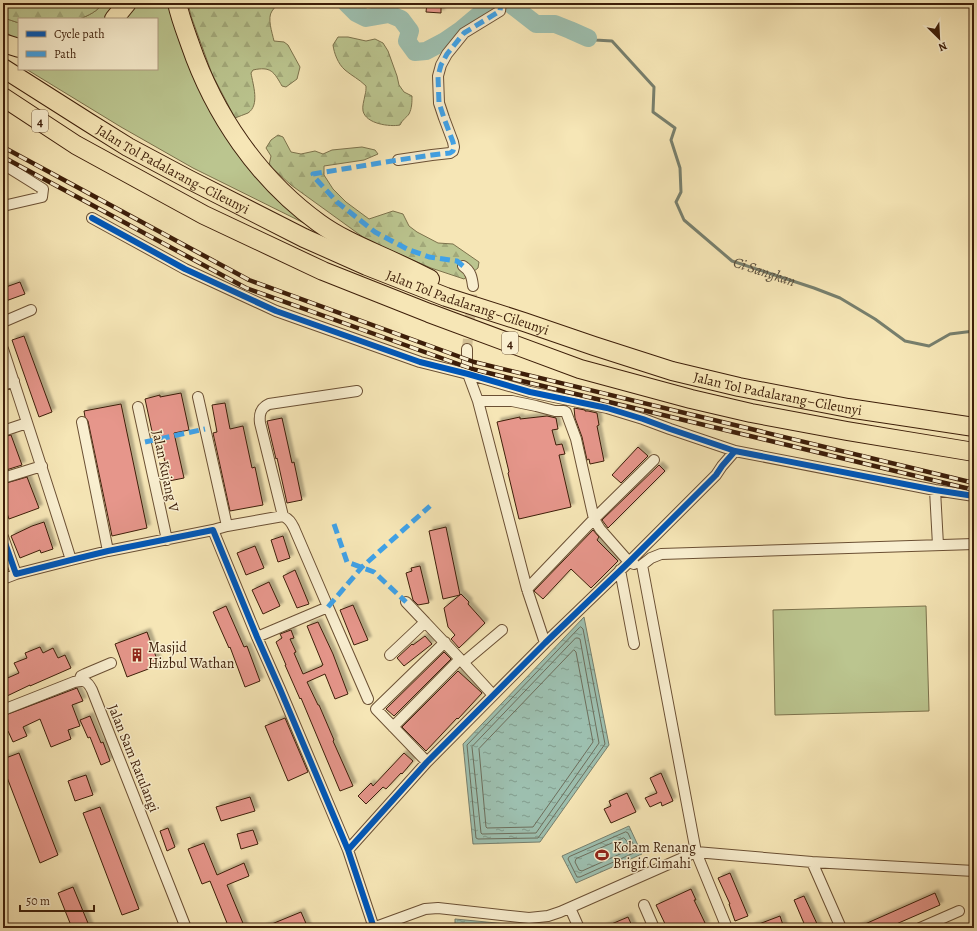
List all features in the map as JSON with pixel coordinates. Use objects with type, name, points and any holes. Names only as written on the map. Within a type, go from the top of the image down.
[{"type":"highway","points":[[115,18],[127,3]]},
{"type":"highway","points":[[177,3],[183,26],[198,66],[229,127],[241,145],[272,183],[319,223],[345,240],[524,322]]},
{"type":"highway","points":[[3,43],[18,48]]},
{"type":"highway","name":"Jalan Tol Padalarang–Cileunyi","points":[[3,68],[128,147],[188,179],[304,238],[368,266],[446,297],[672,371],[738,387],[848,408],[974,428]]},
{"type":"highway","name":"Jalan Tol Padalarang–Cileunyi","points":[[3,96],[76,145],[204,215],[323,271],[429,313],[580,369],[691,399],[751,413],[974,452]]},
{"type":"highway","points":[[3,109],[38,128],[76,145]]},
{"type":"street","points":[[398,160],[450,153],[453,151],[454,142],[439,103],[438,76],[441,65],[447,54],[464,33],[498,12],[501,6]]},
{"type":"street","points":[[3,164],[43,189],[42,197],[3,206]]},
{"type":"street","points":[[92,218],[185,269],[276,311],[420,362],[530,392],[607,408],[735,451],[935,490],[974,496]]},
{"type":"street","points":[[463,266],[468,269],[471,274],[473,286]]},
{"type":"street","points":[[3,322],[31,310]]},
{"type":"street","points":[[3,349],[42,466],[71,560]]},
{"type":"street","points":[[467,349],[468,374],[478,401],[527,589],[545,643]]},
{"type":"street","points":[[3,385],[14,381]]},
{"type":"street","points":[[283,516],[260,423],[259,415],[261,409],[269,404],[358,391]]},
{"type":"street","points":[[198,397],[227,526]]},
{"type":"street","points":[[478,401],[512,401],[555,411],[566,412],[576,439],[594,519],[600,529],[629,562],[635,564],[642,565],[651,558],[661,554],[974,544]]},
{"type":"street","name":"Jalan Kujang V","points":[[138,407],[167,540]]},
{"type":"street","points":[[82,422],[108,551]]},
{"type":"street","points":[[3,431],[27,423]]},
{"type":"street","points":[[348,850],[426,762],[716,475],[735,451]]},
{"type":"street","points":[[527,589],[594,519],[654,460]]},
{"type":"street","points":[[3,478],[42,466]]},
{"type":"street","points":[[935,490],[938,545]]},
{"type":"street","points":[[3,579],[16,574],[108,551],[283,516],[290,520],[294,528],[368,699]]},
{"type":"street","points":[[213,530],[348,850],[374,928],[425,909],[438,908],[529,918],[548,916],[570,908],[696,852],[812,862],[974,871]]},
{"type":"street","points":[[3,537],[16,574]]},
{"type":"street","points":[[642,565],[696,852],[727,928]]},
{"type":"street","points":[[620,570],[634,644]]},
{"type":"street","points":[[406,602],[462,660],[493,695]]},
{"type":"street","points":[[257,637],[328,607]]},
{"type":"street","points":[[390,655],[425,622]]},
{"type":"street","points":[[393,727],[462,660],[502,630]]},
{"type":"street","points":[[426,762],[376,709],[444,642]]},
{"type":"street","points":[[3,710],[79,681],[81,676],[84,674],[111,662]]},
{"type":"street","name":"Jalan Sam Ratulangi","points":[[79,681],[87,682],[92,690],[186,928]]},
{"type":"street","points":[[812,862],[841,928]]},
{"type":"street","points":[[644,904],[654,928]]},
{"type":"street","points":[[570,908],[579,928]]},
{"type":"street","points":[[920,928],[959,911]]},
{"type":"green space","points":[[3,3],[103,3],[92,13],[81,18],[18,18],[18,23],[7,19],[3,10]]},
{"type":"green space","points":[[103,3],[120,3],[107,18],[81,18],[92,13]]},
{"type":"green space","points":[[134,3],[172,3],[195,77],[310,226],[193,168],[121,127],[28,70],[158,70],[158,18],[124,18]]},
{"type":"green space","points":[[188,3],[280,3],[271,14],[271,29],[274,41],[284,42],[288,45],[300,67],[297,79],[286,87],[282,86],[277,77],[271,71],[264,69],[253,70],[251,73],[255,94],[254,105],[248,113],[235,118],[212,74],[191,16]]},
{"type":"green space","points":[[3,10],[7,19],[18,23],[18,39],[3,31]]},
{"type":"green space","points":[[338,37],[348,37],[366,41],[375,39],[383,43],[388,51],[399,85],[404,92],[412,96],[410,112],[400,125],[379,124],[373,122],[365,115],[363,107],[366,86],[345,70],[338,62],[333,45]]},
{"type":"green space","points":[[278,135],[283,137],[291,152],[301,154],[315,151],[323,154],[332,150],[362,147],[375,150],[378,154],[364,160],[324,166],[324,175],[333,189],[346,202],[369,219],[393,211],[403,214],[409,226],[417,232],[438,243],[453,244],[479,262],[478,268],[464,279],[431,268],[367,240],[291,185],[269,165],[271,156],[266,148],[271,140]]},
{"type":"green space","points":[[926,606],[929,711],[775,715],[773,610]]},
{"type":"water","points":[[584,617],[609,745],[540,842],[473,844],[463,744]]},
{"type":"water","name":"Kolam Renang Brigif Cimahi","points":[[629,826],[642,854],[576,883],[562,856]]},
{"type":"water","points":[[455,919],[528,926],[528,928],[455,928]]},
{"type":"building","points":[[427,3],[441,3],[441,13],[426,12]]},
{"type":"building","points":[[20,282],[25,294],[3,302],[3,288]]},
{"type":"building","points":[[24,336],[52,412],[39,417],[12,340]]},
{"type":"building","points":[[181,393],[189,430],[174,433],[184,478],[169,481],[159,435],[153,436],[145,399],[160,395],[160,397]]},
{"type":"building","points":[[225,403],[230,429],[243,426],[252,468],[255,467],[263,505],[230,511],[213,433],[217,432],[212,405]]},
{"type":"building","points":[[121,404],[147,528],[112,536],[88,421],[85,417],[84,411]]},
{"type":"building","points":[[574,408],[597,413],[599,425],[597,426],[604,461],[590,464],[589,459],[587,460],[582,437],[575,418]]},
{"type":"building","points":[[547,416],[556,418],[558,429],[552,430],[556,445],[562,444],[565,454],[559,455],[571,507],[519,519],[497,422],[520,417],[520,419]]},
{"type":"building","points":[[282,418],[292,463],[294,462],[302,500],[287,503],[267,421]]},
{"type":"building","points":[[11,435],[22,465],[3,471],[3,437]]},
{"type":"building","points":[[638,447],[648,456],[621,483],[612,475]]},
{"type":"building","points":[[659,465],[665,471],[608,528],[602,520]]},
{"type":"building","points":[[27,477],[39,508],[9,519],[3,502],[3,484]]},
{"type":"building","points":[[44,522],[53,549],[41,553],[40,550],[20,558],[11,536]]},
{"type":"building","points":[[446,527],[460,595],[443,599],[429,531]]},
{"type":"building","points":[[593,530],[599,537],[597,540],[618,561],[591,588],[571,569],[543,599],[534,591]]},
{"type":"building","points":[[283,536],[290,558],[278,562],[271,540]]},
{"type":"building","points":[[255,546],[264,568],[246,575],[237,553]]},
{"type":"building","points":[[420,566],[429,603],[418,605],[413,600],[406,573],[412,571],[411,568]]},
{"type":"building","points":[[295,570],[309,604],[297,608],[283,576]]},
{"type":"building","points":[[269,582],[280,606],[263,614],[252,590]]},
{"type":"building","points":[[461,594],[485,623],[459,648],[451,639],[455,635],[448,627],[444,608]]},
{"type":"building","points":[[353,605],[368,640],[354,645],[340,610]]},
{"type":"building","points":[[226,606],[244,647],[247,646],[260,681],[245,687],[230,647],[229,648],[213,612]]},
{"type":"building","points":[[318,622],[333,654],[348,694],[335,699],[325,674],[307,682],[319,705],[353,786],[340,791],[276,642],[282,638],[280,634],[291,630],[294,638],[290,639],[303,674],[322,666],[323,665],[307,626]]},
{"type":"building","name":"Masjid Hizbul Wathan","points":[[147,632],[159,665],[127,677],[115,644]]},
{"type":"building","points":[[425,636],[432,644],[404,666],[397,658],[412,644],[413,645]]},
{"type":"building","points":[[40,647],[43,653],[53,648],[58,658],[65,655],[71,668],[7,696],[3,689],[3,680],[19,673],[14,663],[27,658],[25,653]]},
{"type":"building","points":[[444,652],[451,659],[394,716],[386,709]]},
{"type":"building","points":[[458,671],[482,693],[426,751],[402,727]]},
{"type":"building","points":[[77,688],[83,701],[72,705],[80,726],[68,730],[71,739],[51,747],[40,719],[23,727],[27,736],[13,742],[8,731],[3,731],[3,716]]},
{"type":"building","points":[[90,716],[101,743],[103,742],[110,761],[101,765],[90,737],[88,738],[80,720]]},
{"type":"building","points":[[285,718],[308,772],[288,781],[265,726]]},
{"type":"building","points":[[19,753],[58,855],[40,863],[3,767],[3,759]]},
{"type":"building","points":[[404,753],[413,761],[386,789],[383,787],[366,804],[358,796],[371,783],[373,786]]},
{"type":"building","points":[[661,773],[673,801],[662,806],[661,802],[650,807],[645,798],[657,793],[650,778]]},
{"type":"building","points":[[86,775],[93,795],[75,801],[68,781]]},
{"type":"building","points":[[627,793],[636,812],[611,823],[604,809],[611,806],[609,801]]},
{"type":"building","points":[[250,797],[255,811],[221,821],[216,807]]},
{"type":"building","points":[[100,807],[139,909],[122,915],[83,813]]},
{"type":"building","points":[[168,828],[175,847],[167,851],[160,831]]},
{"type":"building","points":[[253,830],[258,844],[241,849],[237,834]]},
{"type":"building","points":[[204,843],[217,875],[244,863],[249,876],[227,885],[245,928],[229,928],[210,881],[202,884],[188,849]]},
{"type":"building","points":[[730,873],[748,916],[735,921],[730,904],[718,878]]},
{"type":"building","points":[[73,887],[90,928],[72,928],[58,893]]},
{"type":"building","points":[[691,889],[696,900],[694,900],[706,925],[699,928],[667,928],[656,905]]},
{"type":"building","points":[[935,893],[940,905],[887,928],[856,928]]},
{"type":"building","points":[[804,896],[819,928],[806,928],[794,900]]},
{"type":"building","points":[[301,912],[308,928],[262,928]]},
{"type":"building","points":[[780,916],[784,928],[751,928],[751,927]]},
{"type":"building","points":[[628,917],[633,928],[602,928]]},
{"type":"waterway","name":"Ci Sangkan","points":[[346,3],[356,13],[366,18],[389,14],[401,19],[410,31],[407,41],[415,52],[426,51],[445,41],[486,9],[501,3]]},
{"type":"waterway","name":"Ci Sangkan","points":[[509,3],[536,24],[555,24],[588,38]]},
{"type":"waterway","name":"Ci Sangkan","points":[[588,38],[612,41],[654,87],[653,112],[675,128],[671,140],[680,168],[681,192],[676,202],[684,220],[732,261],[840,298],[875,319],[905,341],[929,346],[950,334],[974,331]]},
{"type":"tunnel","points":[[467,349],[473,286]]},
{"type":"railway","points":[[3,147],[249,280],[474,362],[974,483]]},
{"type":"railway","points":[[3,157],[246,288],[472,369],[974,490]]},
{"type":"marked path","points":[[463,266],[457,261],[429,257],[407,249],[375,232],[337,202],[313,174],[450,153],[453,151],[453,142],[439,103],[438,76],[441,65],[447,54],[464,33],[500,11],[501,3]]},
{"type":"marked path","points":[[145,442],[205,429]]},
{"type":"marked path","points":[[328,607],[362,567],[430,506]]},
{"type":"marked path","points":[[334,524],[347,562],[374,572],[406,602]]},
{"type":"cycle path","points":[[92,218],[185,269],[276,311],[420,362],[530,392],[607,408],[735,451]]},
{"type":"cycle path","points":[[348,850],[427,762],[545,643],[716,475],[735,451],[935,490],[974,496]]},
{"type":"cycle path","points":[[3,537],[16,574],[108,551],[213,530],[348,850],[374,928]]},
{"type":"place","name":"Masjid Hizbul Wathan","points":[[137,655]]},
{"type":"place","name":"Kolam Renang Brigif Cimahi","points":[[602,855]]}]
